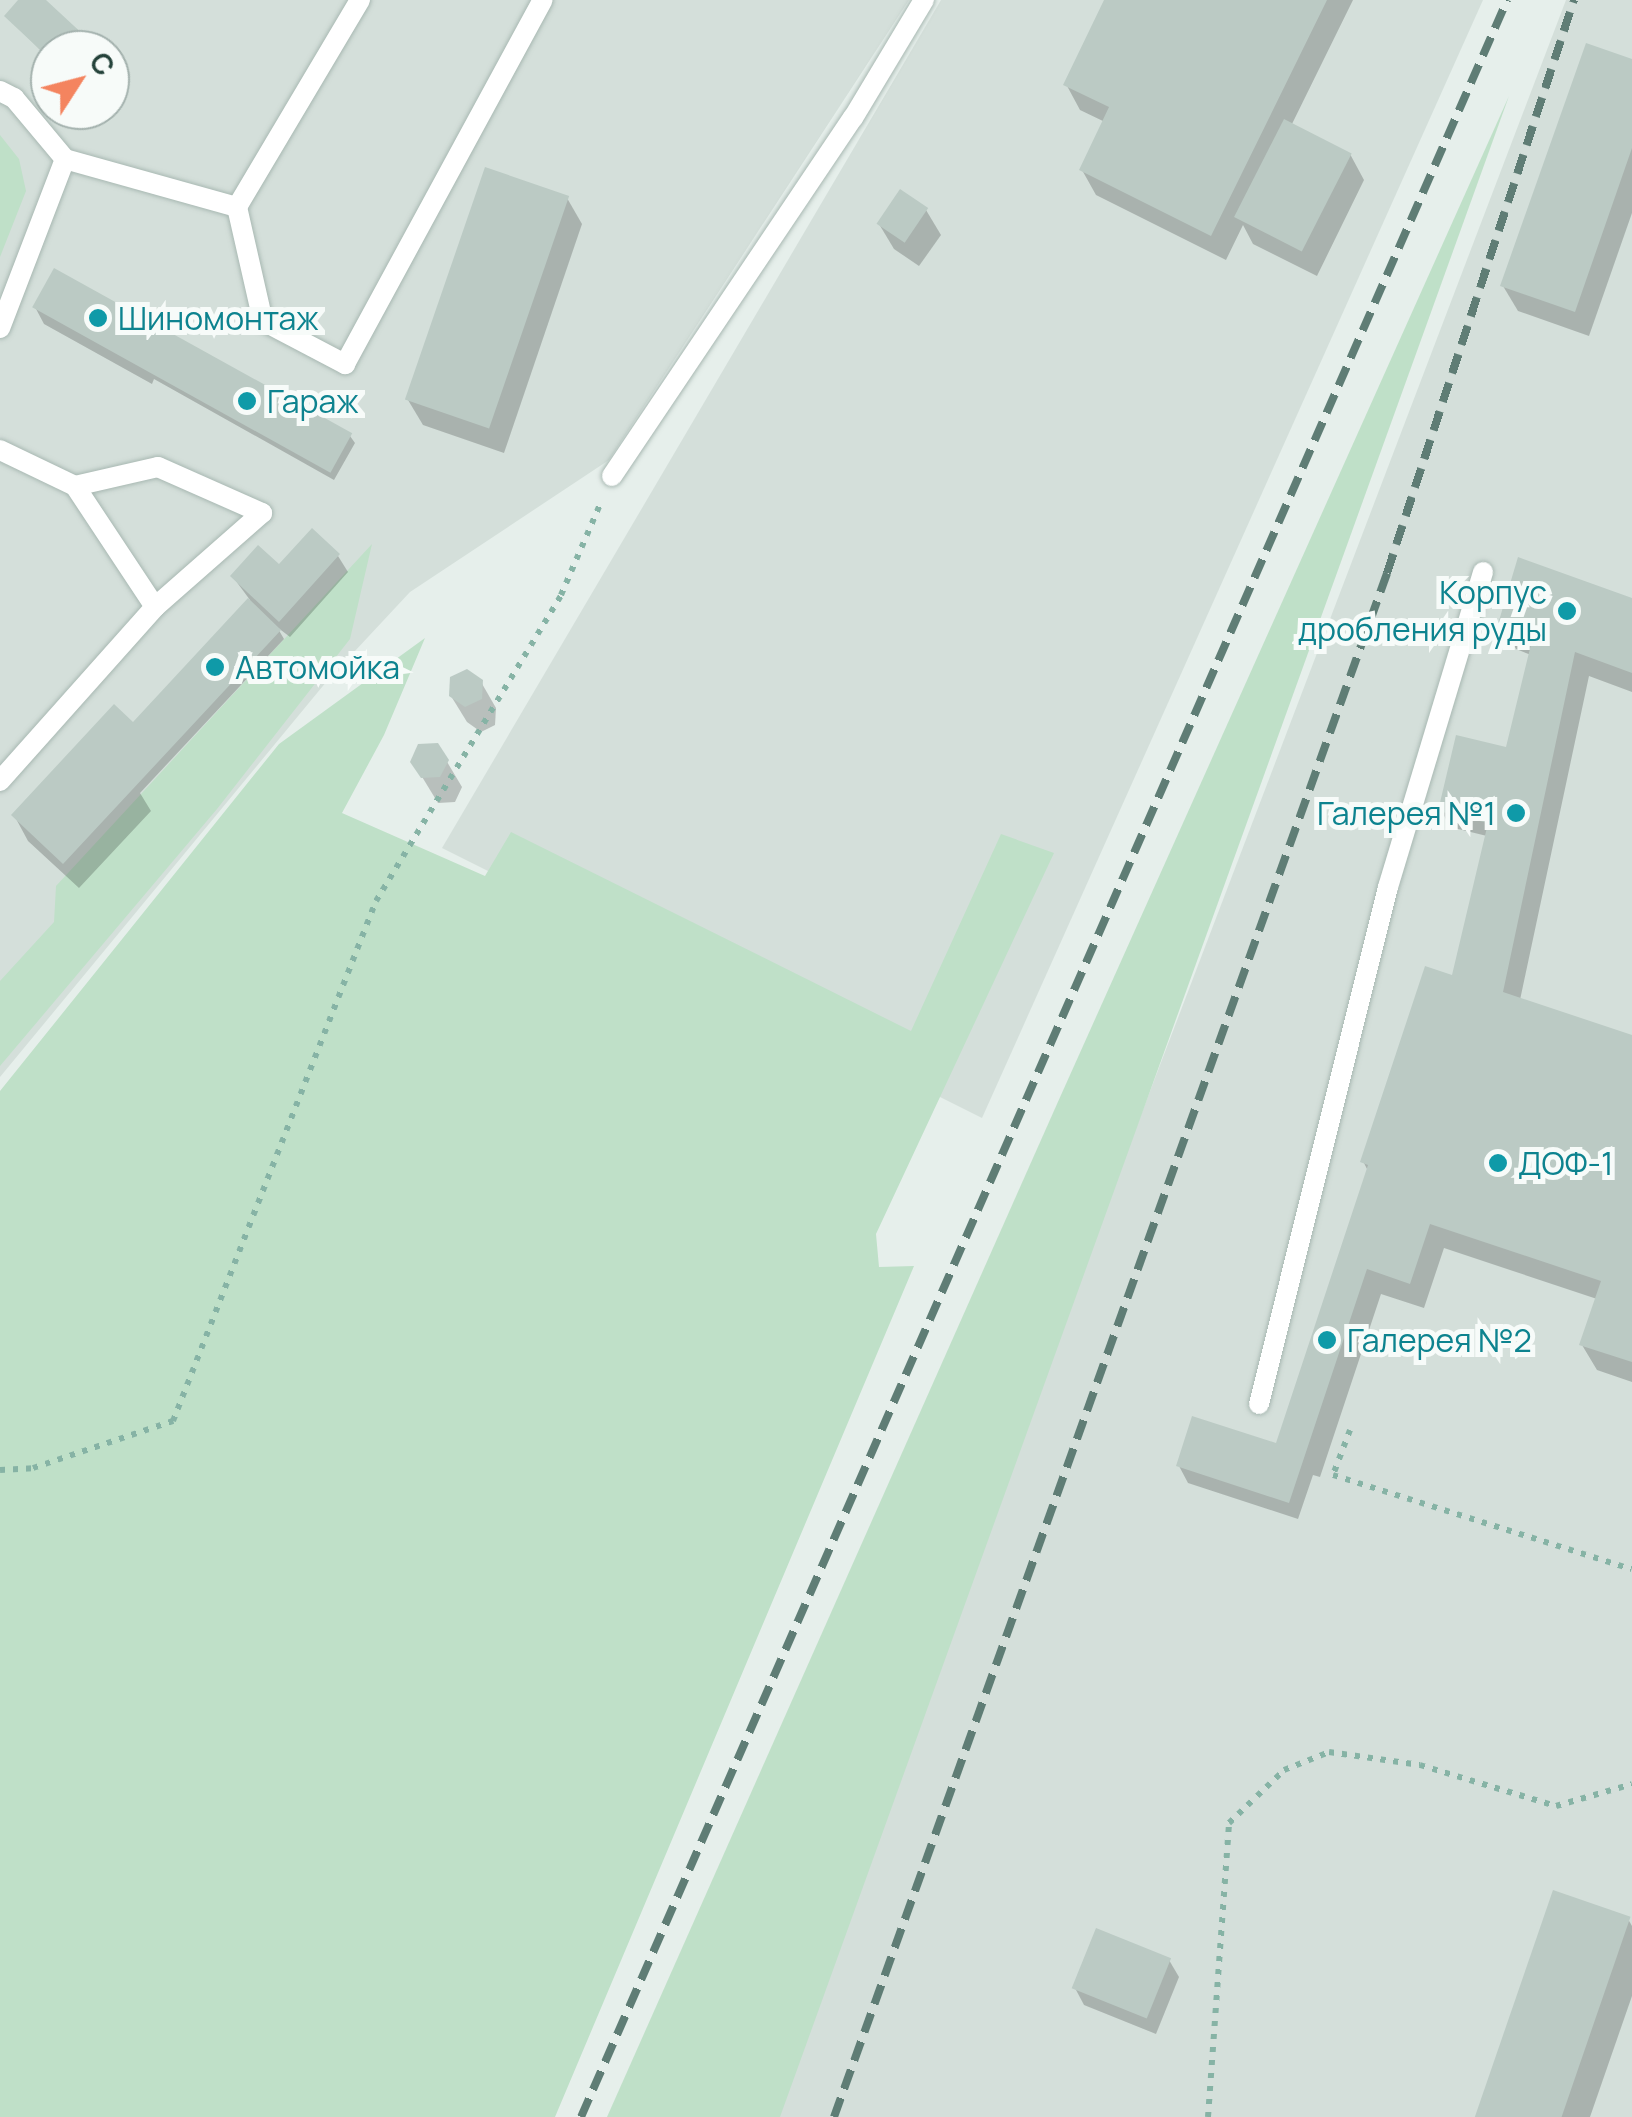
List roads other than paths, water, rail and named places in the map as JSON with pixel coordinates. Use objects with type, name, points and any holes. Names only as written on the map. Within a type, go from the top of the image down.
[{"type":"lane","points":[[360,0],[237,208],[263,321],[346,364],[543,0]]},
{"type":"lane","points":[[612,476],[853,118],[924,0]]},
{"type":"lane","points":[[0,90],[14,98],[65,160],[237,208]]},
{"type":"lane","points":[[0,328],[65,160]]},
{"type":"lane","points":[[0,450],[75,486],[155,607]]},
{"type":"lane","points":[[0,781],[155,607],[262,514],[158,468],[75,486]]},
{"type":"lane","points":[[1259,1404],[1388,886],[1483,572]]},
{"type":"railway","points":[[581,2117],[1507,0]]},
{"type":"railway","points":[[834,2117],[1387,573],[1574,0]]},
{"type":"place","name":"Шиномонтаж","points":[[98,318]]},
{"type":"place","name":"Гараж","points":[[247,401]]},
{"type":"place","name":"Корпус дробления руды","points":[[1567,611]]},
{"type":"place","name":"Автомойка","points":[[215,667]]},
{"type":"place","name":"Галерея №1","points":[[1516,813]]},
{"type":"place","name":"ДОФ-1","points":[[1498,1163]]},
{"type":"place","name":"Галерея №2","points":[[1327,1340]]}]
